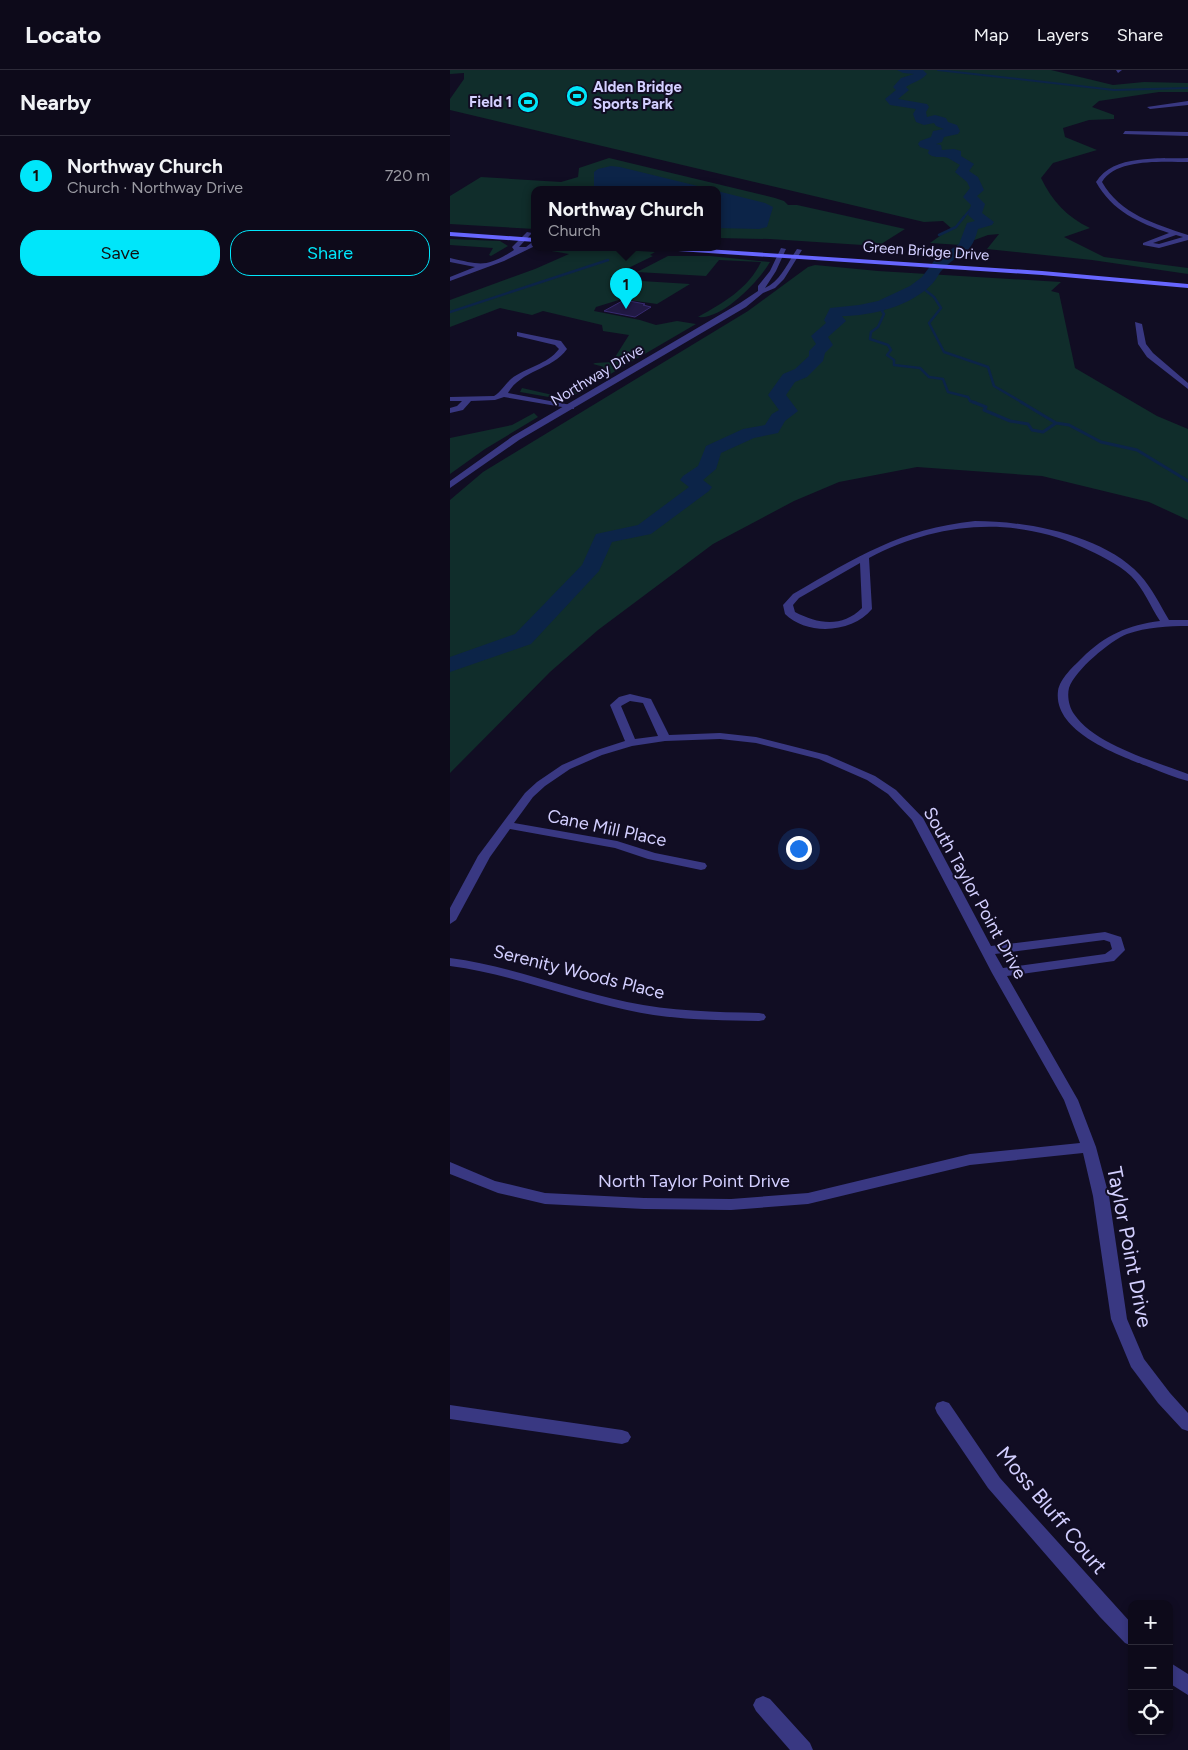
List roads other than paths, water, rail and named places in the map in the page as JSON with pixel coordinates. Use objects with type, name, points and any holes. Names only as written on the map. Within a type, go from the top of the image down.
[{"type":"main road","points":[[450,228],[531,233]]},
{"type":"main road","points":[[450,234],[531,240]]},
{"type":"main road","name":"Green Bridge Drive","points":[[721,245],[782,252]]},
{"type":"main road","name":"Green Bridge Drive","points":[[721,250],[1107,271],[1188,279]]},
{"type":"main road","name":"Green Bridge Drive","points":[[991,266],[1188,285]]},
{"type":"street","points":[[1150,107],[1188,103]]},
{"type":"street","points":[[1125,132],[1188,134]]},
{"type":"street","points":[[1188,160],[1156,161],[1126,165],[1105,172],[1099,180],[1100,185],[1110,199],[1124,210],[1146,222],[1188,237]]},
{"type":"street","points":[[1176,232],[1145,244],[1159,246],[1188,237]]},
{"type":"street","points":[[518,251],[515,247],[531,234]]},
{"type":"street","points":[[450,278],[502,260],[531,245]]},
{"type":"street","name":"Northway Drive","points":[[760,292],[762,286],[773,272],[782,252]]},
{"type":"street","name":"Northway Drive","points":[[450,485],[516,438],[743,305],[760,292],[773,287],[797,253]]},
{"type":"street","points":[[450,260],[483,267]]},
{"type":"street","points":[[1138,324],[1142,344],[1150,355],[1188,387]]},
{"type":"street","points":[[495,398],[503,394],[514,380],[557,356],[563,349],[558,343],[520,334]]},
{"type":"street","points":[[503,394],[571,407]]},
{"type":"street","points":[[450,399],[495,398],[560,413]]},
{"type":"street","points":[[450,411],[460,408],[468,400]]},
{"type":"street","points":[[864,558],[867,609],[858,620],[825,627],[806,623],[790,614],[788,605],[796,596],[864,558],[903,539],[948,526],[984,522],[1031,527],[1083,544],[1126,568],[1141,582],[1166,623]]},
{"type":"street","points":[[1188,623],[1166,623],[1140,627],[1109,639],[1067,682],[1063,697],[1068,714],[1091,736],[1188,778]]},
{"type":"street","points":[[631,743],[615,705],[622,698],[635,696],[647,701],[665,738]]},
{"type":"street","name":"South Taylor Point Drive","points":[[450,920],[474,872],[529,795],[553,775],[582,759],[631,743],[702,735],[756,740],[823,757],[872,778],[892,792],[916,818],[1070,1100],[1089,1147]]},
{"type":"street","name":"Cane Mill Place","points":[[506,825],[599,841],[701,866]]},
{"type":"street","points":[[987,950],[1105,936],[1116,940],[1119,950],[1109,958],[999,973]]},
{"type":"street","name":"Serenity Woods Place","points":[[450,962],[485,967],[626,1006],[669,1014],[759,1017]]},
{"type":"street","name":"North Taylor Point Drive","points":[[451,1169],[494,1188],[536,1198],[740,1204],[814,1197],[955,1162],[1018,1153],[1089,1147]]},
{"type":"street","name":"Taylor Point Drive","points":[[1089,1147],[1100,1196],[1119,1319],[1137,1362],[1164,1398],[1188,1424]]},
{"type":"street","name":"Moss Bluff Court","points":[[943,1408],[994,1483],[1128,1633]]},
{"type":"street","points":[[450,1412],[622,1437]]},
{"type":"street","points":[[1173,1673],[1188,1686]]},
{"type":"street","points":[[764,1705],[803,1750]]},
{"type":"water","points":[[611,166],[620,167],[698,186],[594,186],[594,172]]},
{"type":"water","points":[[721,192],[765,203],[773,207],[767,227],[759,229],[721,228]]},
{"type":"waterway","points":[[450,665],[523,639],[592,567],[603,538],[644,530],[702,487],[690,480],[707,469],[713,450],[749,433],[772,429],[778,418],[789,411],[777,395],[789,378],[801,373],[817,357],[817,351],[825,345],[819,336],[838,321],[832,320],[836,311],[871,308],[906,295],[925,282],[939,264],[964,247],[972,226],[987,222],[975,215],[978,204],[970,197],[972,192],[977,190],[973,180],[962,172],[967,164],[954,157],[956,154],[954,153],[936,154],[934,153],[936,148],[924,144],[938,139],[937,134],[954,131],[953,128],[935,119],[924,121],[920,119],[922,115],[919,114],[923,107],[894,102],[891,99],[903,90],[899,87],[907,81],[905,80],[917,78],[921,74],[918,71],[903,70]]},
{"type":"waterway","points":[[938,70],[1114,90],[1188,88]]},
{"type":"waterway","points":[[963,218],[976,203]]},
{"type":"waterway","points":[[939,235],[956,227],[964,217]]},
{"type":"waterway","points":[[450,312],[608,260]]},
{"type":"waterway","points":[[920,286],[934,297],[941,308],[929,323],[944,352],[988,367],[994,386],[1023,403]]},
{"type":"waterway","points":[[886,305],[882,311],[884,314],[878,327],[871,332],[870,339],[888,345],[891,350],[887,355],[894,360],[894,365],[920,368],[929,377],[943,379],[948,392],[968,397],[973,402]]},
{"type":"waterway","points":[[973,402],[986,407],[984,410],[1010,421],[1028,424],[1032,430],[1043,432],[1056,423]]},
{"type":"waterway","points":[[1021,402],[1056,423]]},
{"type":"waterway","points":[[1056,423],[1069,425],[1101,442],[1137,450],[1188,481]]},
{"type":"place","name":"Alden Bridge Sports Park","points":[[577,96]]},
{"type":"place","name":"Field 1","points":[[528,102]]},
{"type":"place","name":"Northway Church","points":[[626,309]]}]
